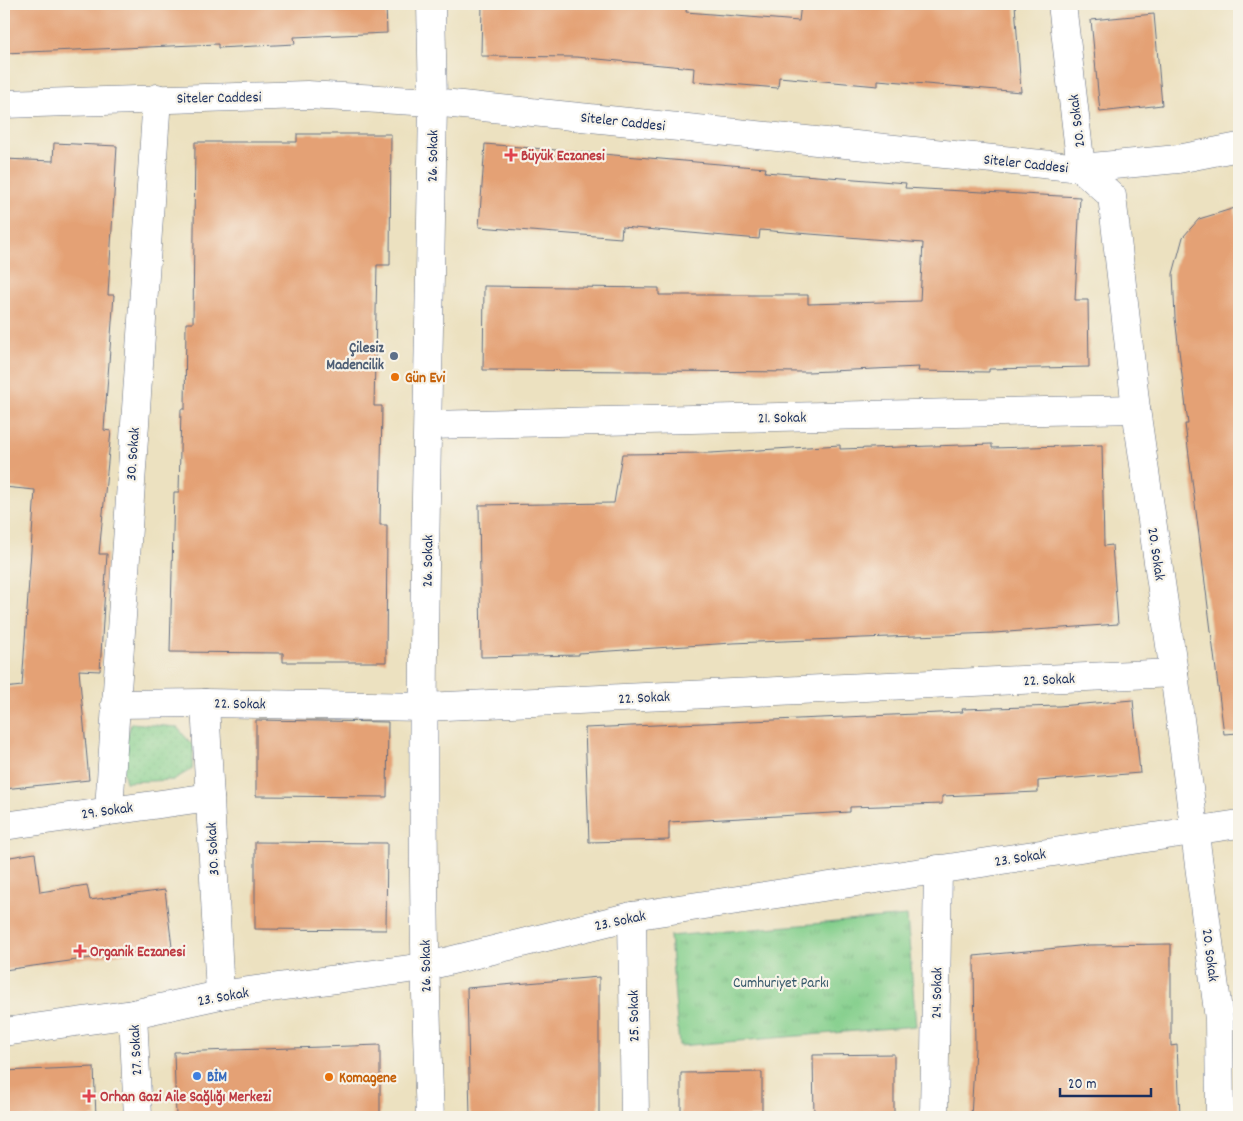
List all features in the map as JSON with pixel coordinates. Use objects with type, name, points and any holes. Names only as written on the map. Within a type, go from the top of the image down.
[{"type":"street","name":"26. Sokak","points":[[430,1117],[424,967],[424,706],[433,102],[431,4]]},
{"type":"street","name":"20. Sokak","points":[[1062,4],[1081,168],[1112,196],[1136,408],[1174,673],[1219,1019],[1220,1117]]},
{"type":"street","name":"Siteler Caddesi","points":[[4,104],[306,95],[433,102],[1081,168],[1178,158],[1239,146]]},
{"type":"street","name":"30. Sokak","points":[[108,809],[157,98]]},
{"type":"street","name":"21. Sokak","points":[[428,425],[1136,408]]},
{"type":"street","name":"22. Sokak","points":[[115,704],[205,703],[424,706],[1174,673]]},
{"type":"street","name":"30. Sokak","points":[[205,703],[220,995]]},
{"type":"street","name":"29. Sokak","points":[[4,826],[108,809],[210,797]]},
{"type":"street","name":"23. Sokak","points":[[4,1032],[134,1014],[220,995],[424,967],[632,916],[1239,824]]},
{"type":"street","name":"24. Sokak","points":[[934,1117],[938,869]]},
{"type":"street","name":"25. Sokak","points":[[632,916],[635,1117]]},
{"type":"street","name":"27. Sokak","points":[[134,1014],[138,1117]]},
{"type":"green space","points":[[131,723],[177,727],[194,747],[192,769],[173,780],[126,782],[120,761]]},
{"type":"green space","name":"Cumhuriyet Parkı","points":[[907,916],[916,1026],[679,1046],[670,936]]},
{"type":"building","points":[[4,4],[386,4],[387,33],[294,37],[295,44],[218,48],[218,44],[4,53]]},
{"type":"building","points":[[482,4],[687,4],[686,12],[799,21],[801,4],[1015,4],[1021,92],[878,80],[878,86],[779,77],[778,88],[693,81],[694,68],[576,57],[481,56]]},
{"type":"building","points":[[1154,14],[1162,105],[1100,112],[1091,20]]},
{"type":"building","points":[[297,134],[391,134],[390,265],[377,265],[374,406],[382,406],[380,525],[387,525],[386,662],[283,662],[283,653],[170,652],[174,492],[179,492],[181,409],[185,409],[186,323],[193,323],[195,142],[297,142]]},
{"type":"building","points":[[54,143],[117,146],[108,295],[114,295],[104,430],[111,431],[99,554],[107,554],[100,671],[79,670],[89,780],[4,789],[4,688],[22,686],[35,490],[4,487],[4,159],[53,161]]},
{"type":"building","points":[[485,144],[766,168],[765,172],[906,183],[905,188],[1080,197],[1075,300],[1088,300],[1089,367],[989,369],[989,372],[918,371],[919,367],[808,372],[483,370],[484,286],[659,288],[659,295],[808,295],[808,304],[920,301],[923,243],[760,230],[759,239],[622,227],[621,238],[479,227]]},
{"type":"building","points":[[1235,208],[1239,243],[1239,733],[1224,734],[1185,424],[1188,424],[1175,318],[1173,274],[1183,237],[1199,219]]},
{"type":"building","points":[[992,444],[992,448],[1102,445],[1104,546],[1112,545],[1118,624],[994,633],[732,643],[579,653],[579,655],[481,657],[479,505],[614,503],[622,454],[711,453],[840,445],[840,449]]},
{"type":"building","points":[[1133,700],[1140,773],[1038,781],[1038,792],[942,796],[942,804],[850,807],[850,812],[669,822],[669,840],[589,842],[585,728],[963,712],[962,709],[1059,706]]},
{"type":"building","points":[[256,720],[388,722],[387,797],[256,796]]},
{"type":"building","points":[[255,842],[387,843],[386,930],[255,929]]},
{"type":"building","points":[[35,853],[40,892],[87,885],[90,900],[165,890],[172,947],[4,970],[4,858]]},
{"type":"building","points":[[1171,944],[1171,1046],[1177,1045],[1180,1116],[971,1117],[975,1048],[974,956],[1089,945]]},
{"type":"building","points":[[599,977],[599,1117],[470,1117],[467,988]]},
{"type":"building","points":[[380,1045],[380,1117],[176,1117],[174,1052]]},
{"type":"building","points":[[894,1054],[894,1117],[814,1117],[813,1055]]},
{"type":"building","points":[[94,1067],[96,1117],[4,1117],[4,1071]]},
{"type":"building","points":[[762,1072],[762,1117],[681,1117],[681,1073]]},
{"type":"place","name":"Büyük Eczanesi","points":[[511,155]]},
{"type":"place","name":"Çilesiz Madencilik","points":[[394,356]]},
{"type":"place","name":"Gün Evi","points":[[395,377]]},
{"type":"place","name":"Organik Eczanesi","points":[[80,951]]},
{"type":"place","name":"BİM","points":[[197,1076]]},
{"type":"place","name":"Komagene","points":[[329,1077]]},
{"type":"place","name":"Orhan Gazi Aile Sağlığı Merkezi","points":[[89,1096]]}]
